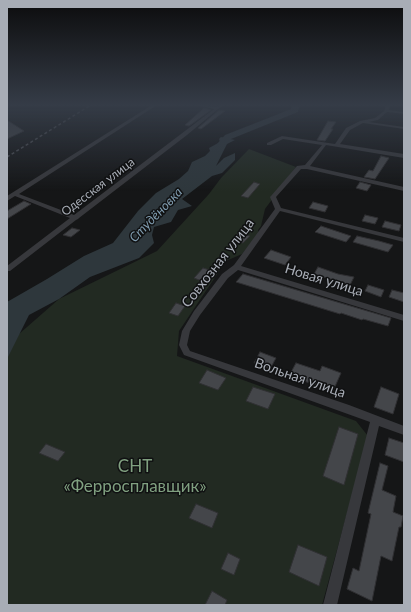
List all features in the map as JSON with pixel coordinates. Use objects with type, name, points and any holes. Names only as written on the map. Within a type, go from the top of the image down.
[{"type":"street","points":[[7,199],[110,134]]},
{"type":"street","name":"Одесская улица","points":[[7,269],[76,218],[185,134]]},
{"type":"street","points":[[336,146],[345,134]]},
{"type":"street","points":[[269,144],[282,137],[404,156]]},
{"type":"street","points":[[307,167],[325,144]]},
{"type":"street","points":[[404,189],[307,167],[299,167],[273,197],[278,209],[404,240]]},
{"type":"street","points":[[15,194],[76,218]]},
{"type":"street","name":"Совхозная улица","points":[[187,353],[183,346],[186,331],[225,276],[237,267],[278,209]]},
{"type":"street","name":"Новая улица","points":[[237,267],[404,318]]},
{"type":"street","name":"Вольная улица","points":[[187,353],[345,408],[375,421],[404,431]]},
{"type":"street","points":[[330,605],[375,421]]},
{"type":"green space","name":"СНТ «Ферросплавщик»","points":[[249,149],[296,167],[265,209],[261,226],[258,230],[259,233],[242,254],[226,261],[179,331],[177,356],[356,421],[368,436],[322,605],[7,605],[7,356],[19,334],[59,299],[157,251],[209,194],[221,178]]},
{"type":"water","points":[[221,137],[235,140],[227,144],[216,166],[224,158],[235,153],[235,160],[222,173],[212,176],[182,199],[192,206],[178,210],[171,222],[154,227],[152,235],[154,243],[139,258],[90,277],[59,299],[29,315],[7,359],[7,302],[84,256],[113,243],[138,211],[156,193],[179,179],[188,171],[192,162],[205,156],[210,151],[209,148],[220,142],[219,139]]},
{"type":"building","points":[[7,134],[19,134],[7,139]]},
{"type":"building","points":[[321,134],[330,134],[325,141],[317,140]]},
{"type":"building","points":[[381,156],[389,158],[375,179],[364,177],[369,170],[373,171]]},
{"type":"building","points":[[254,182],[260,184],[248,198],[241,196]]},
{"type":"building","points":[[360,182],[371,185],[367,191],[356,188]]},
{"type":"building","points":[[24,201],[31,204],[7,219],[7,211]]},
{"type":"building","points":[[313,202],[328,206],[325,212],[309,208]]},
{"type":"building","points":[[365,215],[378,218],[375,224],[362,221]]},
{"type":"building","points":[[385,221],[401,225],[399,231],[382,227]]},
{"type":"building","points":[[321,226],[351,236],[346,242],[315,232]]},
{"type":"building","points":[[72,228],[80,230],[71,237],[63,235]]},
{"type":"building","points":[[238,233],[250,236],[243,243],[232,240]]},
{"type":"building","points":[[357,236],[393,245],[388,252],[353,242]]},
{"type":"building","points":[[271,250],[291,257],[285,265],[264,258]]},
{"type":"building","points":[[318,267],[338,274],[354,277],[350,285],[314,274]]},
{"type":"building","points":[[203,268],[213,271],[204,282],[194,278]]},
{"type":"building","points":[[243,274],[391,318],[388,326],[341,313],[340,314],[236,282]]},
{"type":"building","points":[[368,285],[384,290],[381,297],[365,291]]},
{"type":"building","points":[[392,290],[404,293],[404,302],[389,297]]},
{"type":"building","points":[[176,303],[185,306],[178,316],[169,313]]},
{"type":"building","points":[[260,352],[276,358],[270,369],[254,363]]},
{"type":"building","points":[[296,363],[320,371],[322,366],[341,373],[333,391],[289,376]]},
{"type":"building","points":[[207,370],[226,378],[218,390],[199,383]]},
{"type":"building","points":[[253,387],[275,394],[268,409],[246,401]]},
{"type":"building","points":[[381,387],[399,394],[393,414],[374,407]]},
{"type":"building","points":[[339,427],[358,434],[344,485],[323,476]]},
{"type":"building","points":[[389,438],[404,443],[404,462],[385,455]]},
{"type":"building","points":[[46,444],[65,452],[58,461],[39,453]]},
{"type":"building","points":[[380,463],[388,466],[382,490],[396,496],[393,512],[403,516],[401,527],[399,527],[392,561],[381,556],[372,601],[347,589],[353,568],[359,571],[371,514],[368,513]]},
{"type":"building","points":[[196,504],[218,513],[212,528],[189,518]]},
{"type":"building","points":[[298,545],[327,557],[319,586],[289,572]]},
{"type":"building","points":[[228,553],[240,559],[234,575],[221,569]]},
{"type":"building","points":[[212,591],[227,600],[225,605],[205,605]]},
{"type":"waterway","name":"Студёновка","points":[[215,152],[228,137],[237,134]]},
{"type":"railway","points":[[7,157],[45,134]]}]
